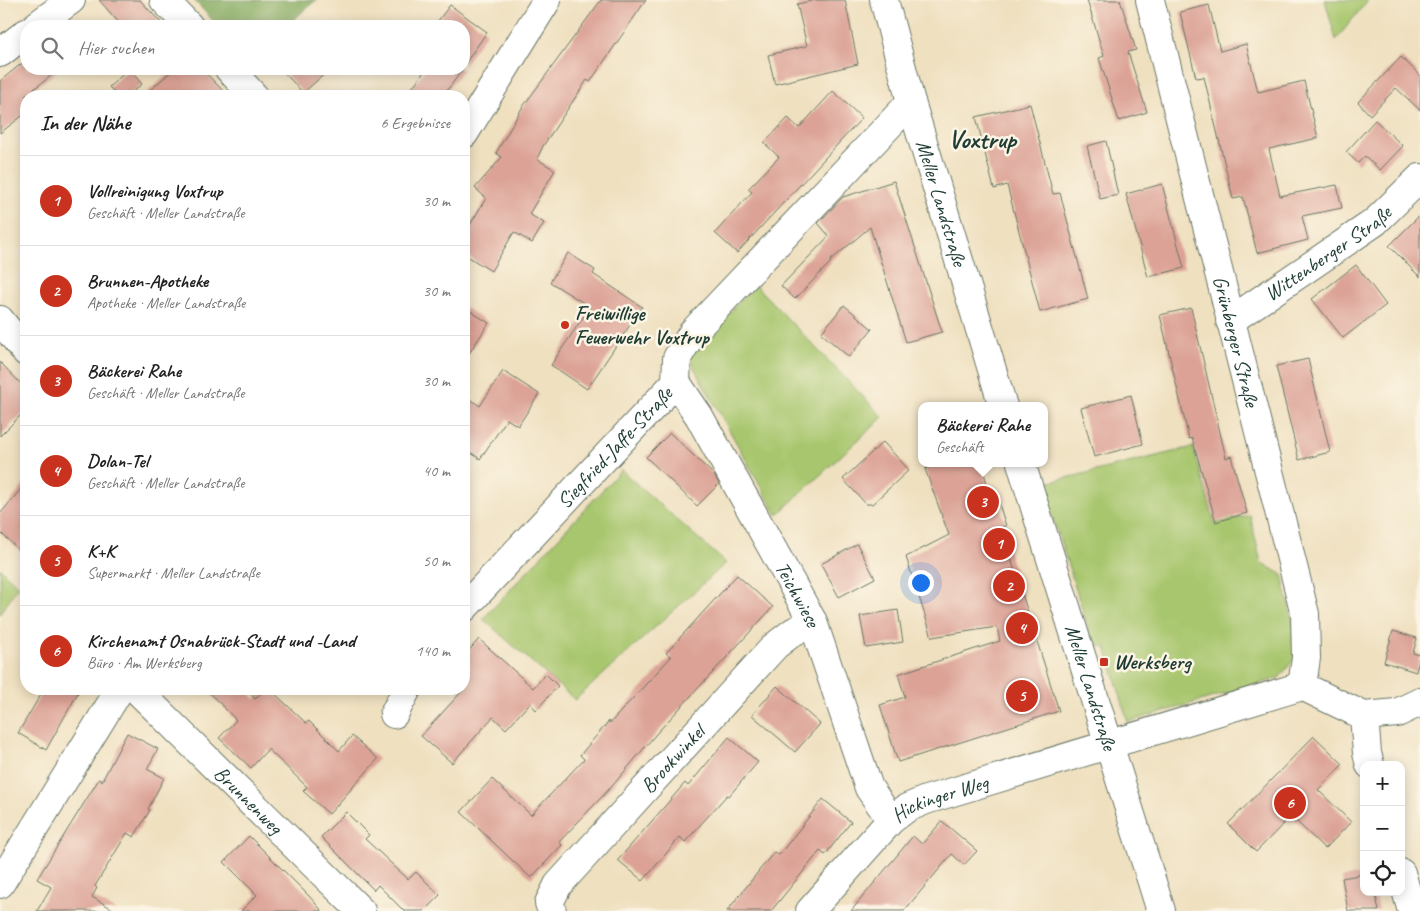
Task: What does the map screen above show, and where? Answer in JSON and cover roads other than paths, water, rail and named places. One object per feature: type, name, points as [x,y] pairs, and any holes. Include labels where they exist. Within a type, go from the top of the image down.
[{"type":"street","points":[[44,20],[71,0]]},
{"type":"street","points":[[164,0],[183,20]]},
{"type":"street","points":[[470,124],[547,0]]},
{"type":"street","name":"Meller Landstraße","points":[[884,0],[911,102],[1002,402]]},
{"type":"street","name":"Grünberger Straße","points":[[1150,0],[1305,614],[1306,658],[1302,686]]},
{"type":"street","points":[[0,53],[20,38]]},
{"type":"street","points":[[234,75],[248,90]]},
{"type":"street","name":"Siegfried-Jaffe-Straße","points":[[470,602],[676,382],[677,358],[693,332],[911,102]]},
{"type":"street","name":"Wittenberger Straße","points":[[1230,321],[1375,222],[1420,178]]},
{"type":"street","points":[[0,320],[20,345]]},
{"type":"street","name":"Teichwiese","points":[[676,382],[699,416],[813,622],[869,788],[891,820]]},
{"type":"street","name":"Meller Landstraße","points":[[1022,467],[1161,911]]},
{"type":"street","name":"Brookwinkel","points":[[552,911],[549,903],[558,886],[775,646],[793,632],[813,622]]},
{"type":"street","points":[[1108,743],[1302,686],[1364,716],[1396,713],[1420,702]]},
{"type":"street","points":[[0,884],[116,695]]},
{"type":"street","name":"Brunnenweg","points":[[142,695],[361,911]]},
{"type":"street","points":[[394,714],[404,695]]},
{"type":"street","points":[[1364,716],[1366,753],[1369,761]]},
{"type":"street","name":"Hickinger Weg","points":[[810,911],[891,820],[907,808],[926,800],[1108,743]]},
{"type":"street","points":[[1405,887],[1412,911]]},
{"type":"place","name":"Freiwillige Feuerwehr Voxtrup","points":[[565,325]]},
{"type":"place","name":"Bäckerei Rahe","points":[[983,502]]},
{"type":"place","name":"Vollreinigung Voxtrup","points":[[999,544]]},
{"type":"place","name":"Brunnen-Apotheke","points":[[1009,586]]},
{"type":"place","name":"Dolan-Tel","points":[[1022,628]]},
{"type":"place","name":"Werksberg","points":[[1104,662]]},
{"type":"place","name":"K+K","points":[[1022,696]]},
{"type":"place","name":"Kirchenamt Osnabrück-Stadt und -Land","points":[[1290,803]]},
{"type":"district","name":"Voxtrup","points":[[982,139]]}]
